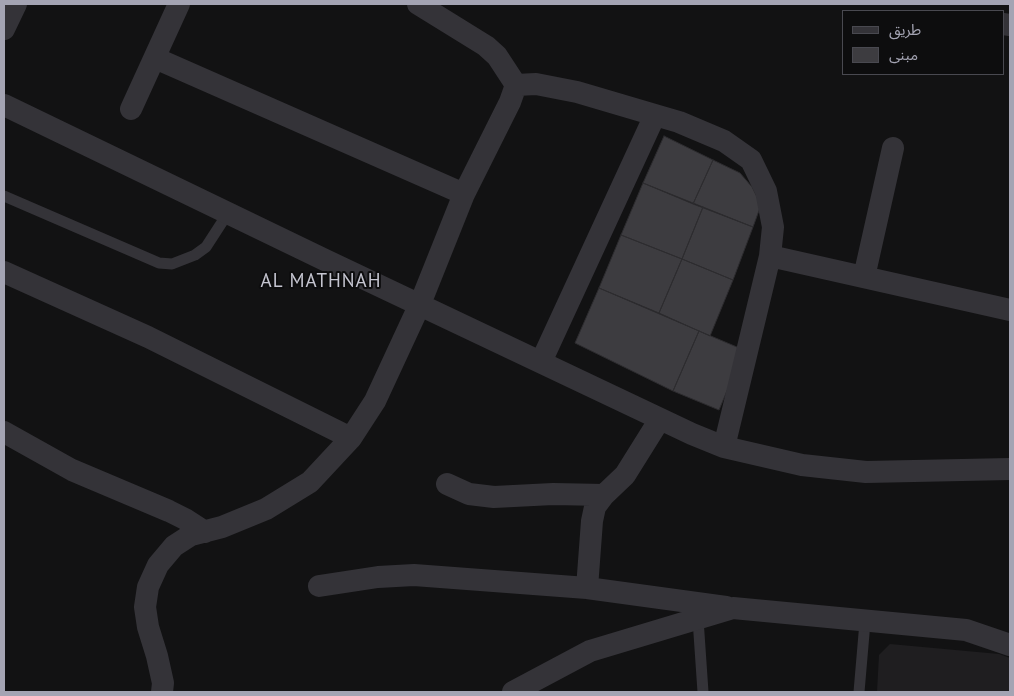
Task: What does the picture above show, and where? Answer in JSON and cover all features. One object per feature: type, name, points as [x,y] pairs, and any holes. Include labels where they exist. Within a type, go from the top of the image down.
[{"type":"street","points":[[132,109],[179,4]]},
{"type":"street","points":[[418,4],[486,46],[497,56],[516,85]]},
{"type":"street","points":[[155,58],[464,194]]},
{"type":"street","points":[[516,85],[536,84],[577,92],[655,115],[724,141],[751,160],[766,191],[772,227],[770,256],[724,447]]},
{"type":"street","points":[[162,692],[163,683],[148,627],[145,607],[148,587],[158,566],[174,546],[191,535],[222,527],[266,509],[310,482],[350,438],[375,401],[420,304],[464,194],[510,102],[516,85]]},
{"type":"street","points":[[4,105],[660,419],[724,447],[802,465],[866,472],[1010,469]]},
{"type":"street","points":[[541,362],[655,115]]},
{"type":"street","points":[[864,277],[893,148]]},
{"type":"street","points":[[770,256],[1010,310]]},
{"type":"street","points":[[4,272],[148,337],[350,438]]},
{"type":"street","points":[[587,588],[592,521],[596,507],[604,495],[625,475],[660,419]]},
{"type":"street","points":[[4,432],[72,470],[185,519],[205,532]]},
{"type":"street","points":[[447,484],[469,494],[494,497],[553,494],[604,495]]},
{"type":"street","points":[[319,586],[378,577],[414,575],[587,588],[733,608],[865,622],[966,630],[1010,645]]},
{"type":"street","points":[[513,692],[590,651],[733,608]]},
{"type":"lane","points":[[4,196],[159,263],[172,264],[195,255],[206,247],[228,213]]},
{"type":"lane","points":[[698,619],[703,692]]},
{"type":"lane","points":[[859,692],[865,622]]},
{"type":"shaded area","points":[[890,644],[999,654],[1010,658],[1010,692],[877,692],[879,655]]},
{"type":"building","points":[[664,136],[713,160],[693,204],[643,183]]},
{"type":"building","points":[[713,160],[740,173],[752,187],[761,205],[753,227],[693,204]]},
{"type":"building","points":[[643,183],[703,207],[682,259],[621,235]]},
{"type":"building","points":[[703,207],[753,227],[733,280],[682,259]]},
{"type":"building","points":[[621,235],[682,259],[659,313],[599,288]]},
{"type":"building","points":[[682,259],[733,280],[710,336],[659,313]]},
{"type":"building","points":[[599,288],[699,331],[673,391],[575,343]]},
{"type":"building","points":[[699,331],[744,350],[719,410],[673,391]]},
{"type":"district","name":"AL MATHNAH","points":[[321,282]]}]
